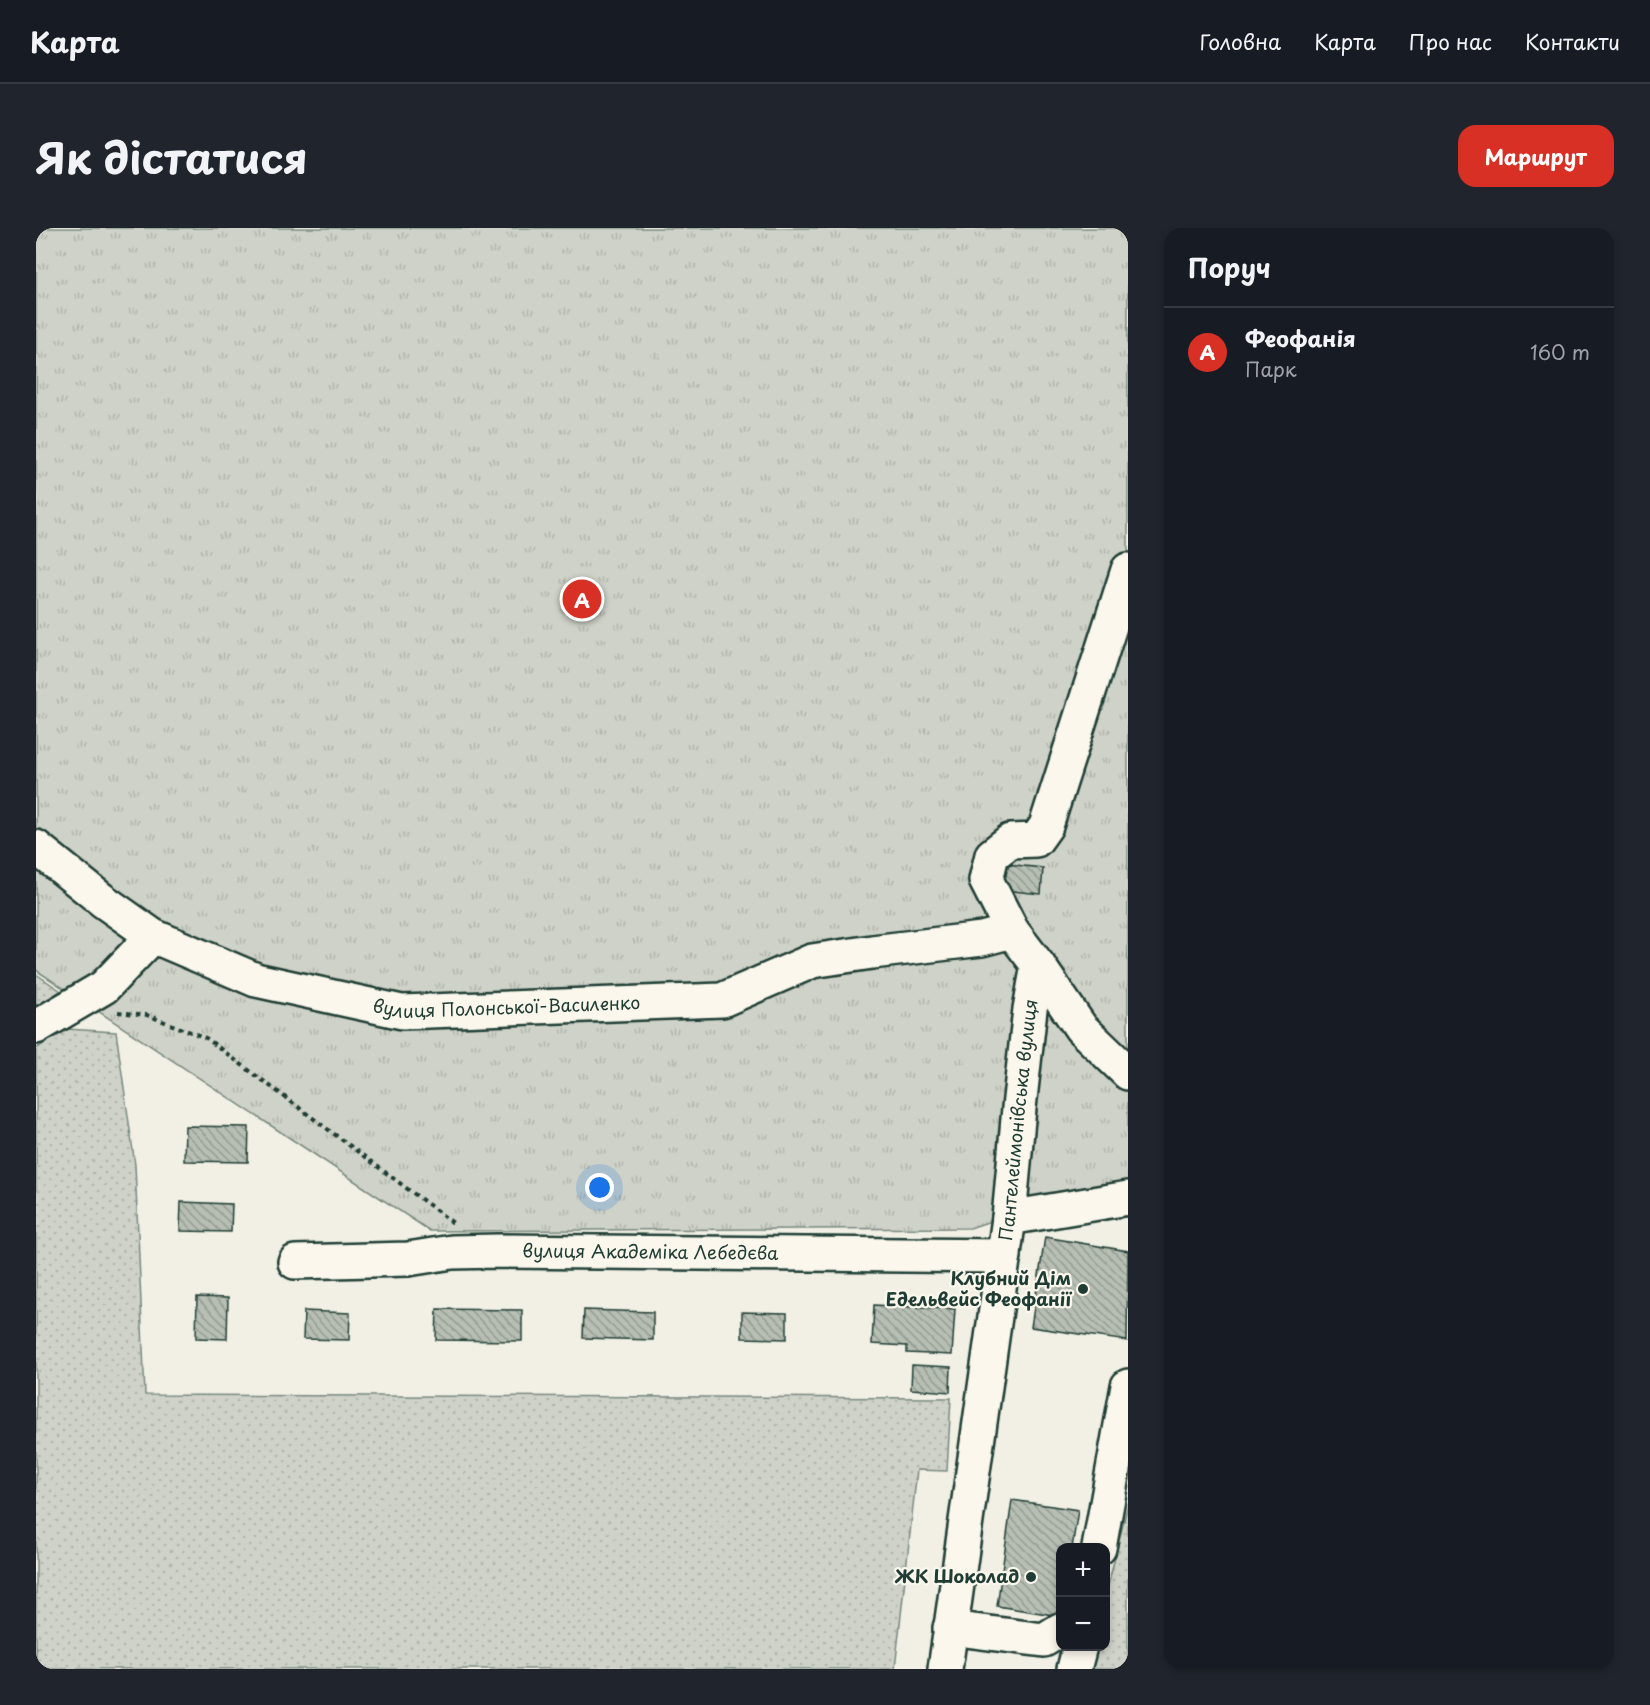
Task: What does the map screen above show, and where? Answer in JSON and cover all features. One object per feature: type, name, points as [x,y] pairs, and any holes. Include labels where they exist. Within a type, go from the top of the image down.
[{"type":"street","points":[[1128,570],[1046,826],[1036,840],[1010,841],[992,855],[986,880],[1012,931],[1038,964],[1081,1028],[1128,1073]]},
{"type":"street","name":"вулиця Полонської-Василенко","points":[[36,847],[102,900],[153,936],[256,980],[402,1012],[722,1000],[812,962],[872,952],[982,939],[1012,931]]},
{"type":"street","points":[[36,1028],[104,987],[153,936]]},
{"type":"street","name":"Пантелеймонівська вулиця","points":[[945,1669],[1004,1256],[1030,1009],[1038,964]]},
{"type":"street","points":[[1009,1218],[1128,1198]]},
{"type":"street","name":"вулиця Академіка Лебедєва","points":[[296,1262],[408,1259],[452,1252],[498,1251],[1004,1256]]},
{"type":"street","points":[[1100,1543],[1128,1386]]},
{"type":"street","points":[[950,1628],[1044,1640],[1056,1632]]},
{"type":"street","points":[[1074,1669],[1079,1651]]},
{"type":"path","points":[[114,1012],[147,1015],[206,1038],[453,1223]]},
{"type":"green space","points":[[36,228],[1128,228],[1128,1219],[1098,1185],[970,1228],[430,1231],[36,970]]},
{"type":"green space","points":[[36,974],[61,991],[36,1007]]},
{"type":"green space","points":[[66,1029],[116,1032],[135,1165],[145,1395],[951,1398],[947,1471],[917,1470],[895,1669],[36,1669],[36,1049]]},
{"type":"green space","points":[[1128,1504],[1128,1669],[1087,1669],[1092,1651],[1110,1651],[1110,1578]]},
{"type":"building","points":[[1005,864],[1043,868],[1041,894],[1003,890]]},
{"type":"building","points":[[185,1126],[249,1127],[248,1162],[184,1161]]},
{"type":"building","points":[[181,1202],[232,1204],[231,1232],[180,1231]]},
{"type":"building","name":"Клубний Дім Едельвейс Феофанії","points":[[1045,1237],[1128,1251],[1127,1341],[1031,1327]]},
{"type":"building","points":[[197,1297],[228,1298],[227,1339],[196,1338]]},
{"type":"building","points":[[874,1305],[955,1309],[952,1355],[907,1353],[907,1346],[872,1344]]},
{"type":"building","points":[[437,1309],[522,1310],[522,1341],[436,1340]]},
{"type":"building","points":[[584,1310],[653,1312],[653,1340],[583,1338]]},
{"type":"building","points":[[304,1311],[350,1313],[349,1340],[303,1339]]},
{"type":"building","points":[[742,1312],[787,1313],[787,1339],[742,1338]]},
{"type":"building","points":[[912,1365],[951,1367],[950,1392],[911,1389]]},
{"type":"building","name":"ЖК Шоколад","points":[[1012,1500],[1078,1510],[1073,1543],[1056,1543],[1056,1615],[997,1606]]},
{"type":"place","name":"Феофанія","points":[[582,599]]},
{"type":"place","name":"Клубний Дім Едельвейс Феофанії","points":[[1083,1289]]},
{"type":"place","name":"ЖК Шоколад","points":[[1031,1577]]}]
